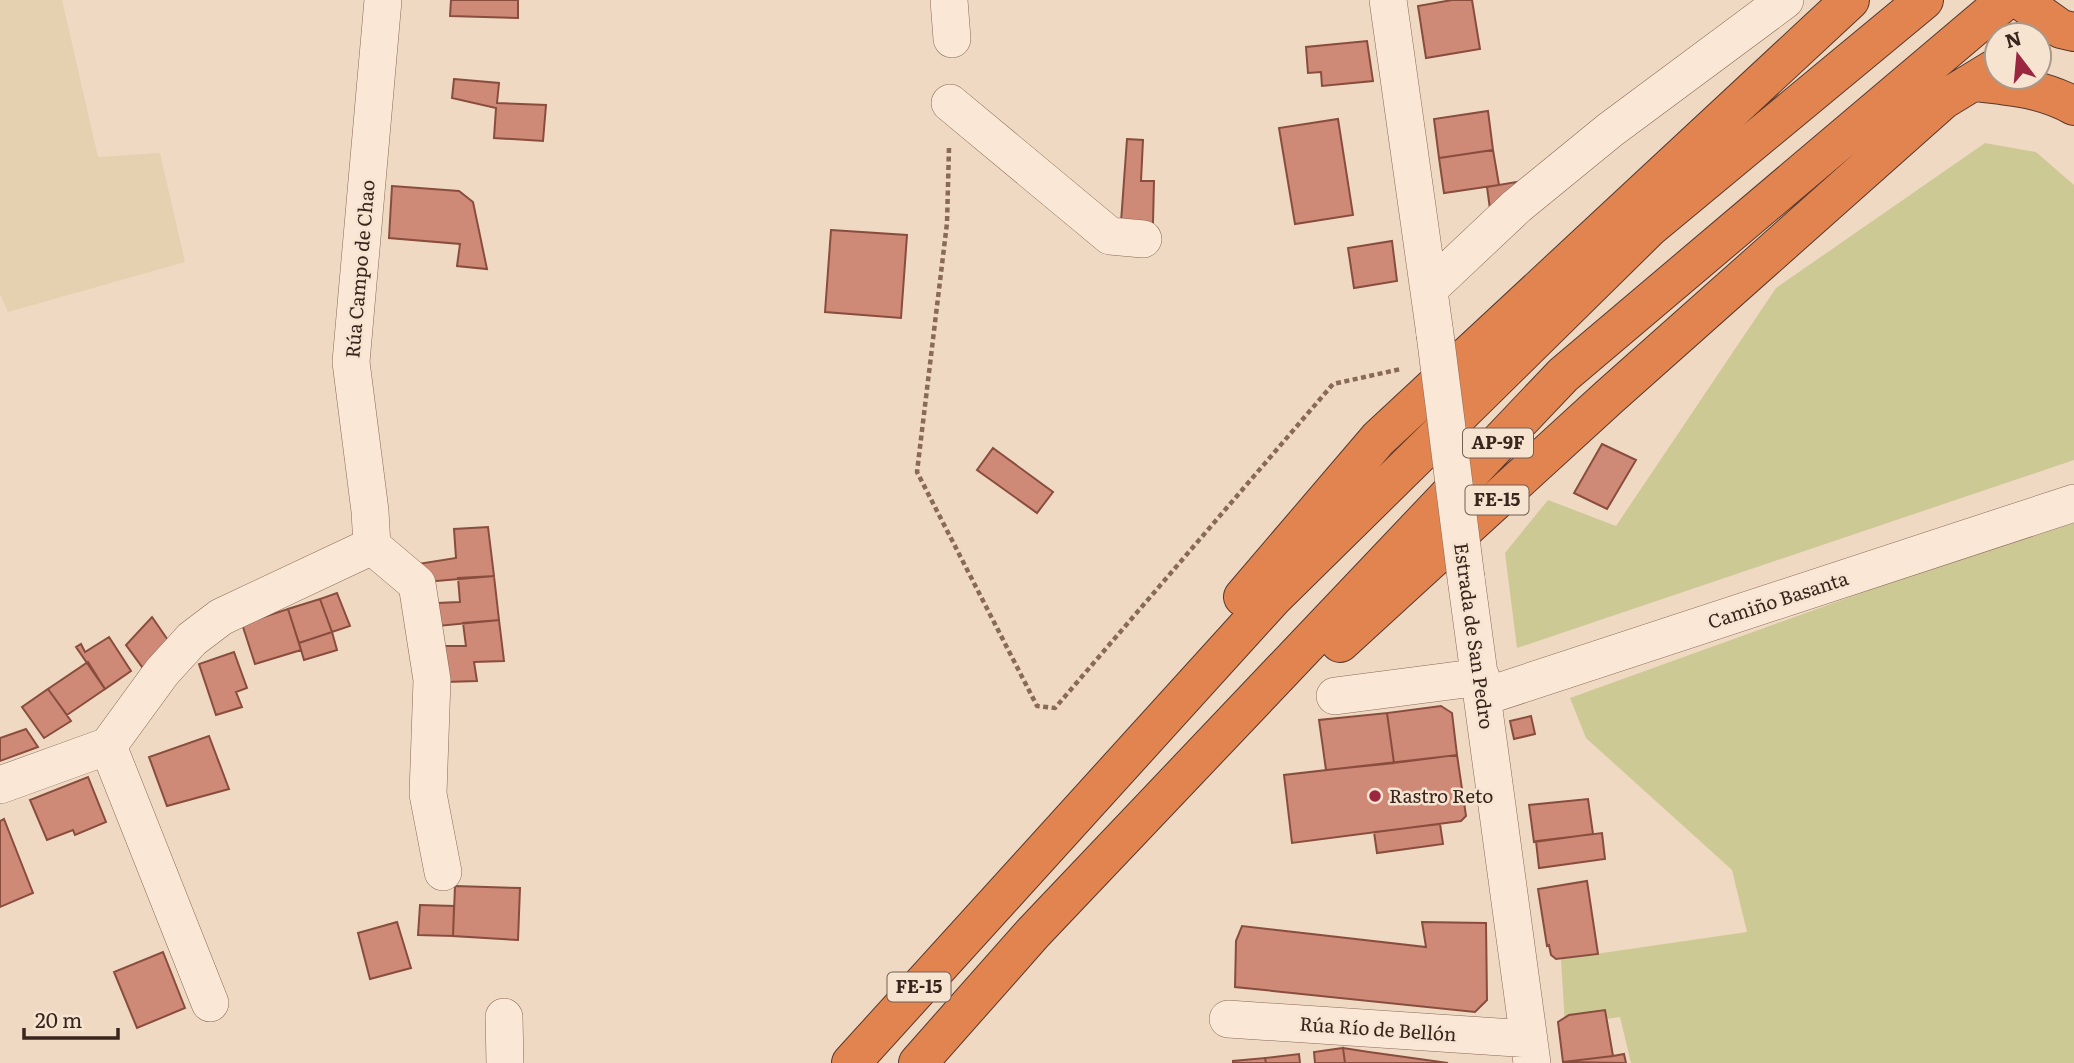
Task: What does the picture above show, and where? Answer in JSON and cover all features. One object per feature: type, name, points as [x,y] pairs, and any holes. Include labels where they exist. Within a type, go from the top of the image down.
[{"type":"highway","name":"FE-15","points":[[851,1063],[987,910],[1053,811],[1378,439],[1850,0]]},
{"type":"highway","name":"AP-9F","points":[[987,910],[1273,598],[1650,228],[1924,0]]},
{"type":"highway","name":"AP-9F","points":[[1033,933],[1563,375],[1983,70]]},
{"type":"highway","name":"FE-15","points":[[918,1063],[1033,933],[1122,858],[1324,659],[1609,397],[1943,100],[1983,76]]},
{"type":"highway","points":[[2040,91],[2054,94],[2074,106]]},
{"type":"street","name":"Rúa Campo de Chao","points":[[372,546],[351,362],[383,0]]},
{"type":"street","points":[[949,0],[952,38]]},
{"type":"street","name":"Estrada de San Pedro","points":[[1388,0],[1530,1051]]},
{"type":"street","points":[[1429,289],[1517,206],[1611,130],[1785,0]]},
{"type":"street","points":[[950,103],[1110,236],[1143,239]]},
{"type":"street","name":"Camiño Basanta","points":[[1335,696],[1482,687],[2074,503]]},
{"type":"street","points":[[0,785],[108,746],[162,672],[202,632],[221,618],[372,546],[417,584],[432,680],[428,794],[443,872]]},
{"type":"street","points":[[108,746],[211,1003]]},
{"type":"street","points":[[505,1017],[505,1063]]},
{"type":"street","name":"Rúa Río de Bellón","points":[[1228,1019],[1530,1051]]},
{"type":"path","points":[[950,103],[947,223],[917,472],[1037,706],[1055,708],[1333,384],[1410,367],[1435,334]]},
{"type":"shaded area","points":[[0,0],[62,0],[98,157],[160,153],[185,262],[8,312],[0,294]]},
{"type":"shaded area","points":[[1985,143],[2036,152],[2074,185],[2074,460],[1517,648],[1505,553],[1548,500],[1616,526],[1776,288]]},
{"type":"shaded area","points":[[2074,523],[2074,1063],[1631,1063],[1620,1017],[1565,1025],[1561,959],[1747,932],[1732,870],[1586,738],[1570,698],[1875,588]]},
{"type":"building","points":[[451,0],[518,0],[518,18],[450,16]]},
{"type":"building","points":[[1452,0],[1472,0],[1480,49],[1426,58],[1418,6]]},
{"type":"building","points":[[1367,41],[1373,81],[1322,86],[1321,72],[1308,73],[1306,47]]},
{"type":"building","points":[[454,79],[499,83],[497,103],[546,105],[543,141],[494,138],[496,108],[452,98]]},
{"type":"building","points":[[1488,111],[1493,150],[1439,158],[1434,119]]},
{"type":"building","points":[[1338,119],[1353,215],[1295,224],[1279,128]]},
{"type":"building","points":[[1127,139],[1143,140],[1141,181],[1154,181],[1153,223],[1121,222]]},
{"type":"building","points":[[1493,150],[1499,185],[1444,193],[1439,158]]},
{"type":"building","points":[[1516,182],[1502,207],[1490,209],[1487,187]]},
{"type":"building","points":[[392,186],[459,191],[473,202],[487,269],[457,266],[460,244],[389,238]]},
{"type":"building","points":[[831,230],[907,235],[901,318],[825,312]]},
{"type":"building","points":[[1392,241],[1397,281],[1354,288],[1348,248]]},
{"type":"building","points":[[1602,444],[1636,460],[1607,509],[1574,493]]},
{"type":"building","points":[[993,448],[1053,492],[1037,513],[977,470]]},
{"type":"building","points":[[488,527],[494,576],[425,582],[418,564],[456,558],[454,529]]},
{"type":"building","points":[[494,576],[499,620],[438,626],[437,603],[460,602],[458,578]]},
{"type":"building","points":[[337,593],[350,626],[332,632],[320,599]]},
{"type":"building","points":[[320,599],[332,632],[299,643],[288,609]]},
{"type":"building","points":[[288,609],[301,650],[255,664],[242,624]]},
{"type":"building","points":[[152,617],[172,646],[148,675],[126,645]]},
{"type":"building","points":[[499,620],[504,661],[474,662],[477,681],[446,682],[443,646],[466,646],[463,623]]},
{"type":"building","points":[[332,632],[337,650],[304,660],[299,643]]},
{"type":"building","points":[[109,637],[131,671],[105,689],[76,647],[81,644],[85,652]]},
{"type":"building","points":[[234,652],[247,688],[236,692],[242,707],[216,715],[199,664]]},
{"type":"building","points":[[88,662],[105,689],[67,715],[48,689]]},
{"type":"building","points":[[48,689],[71,721],[44,738],[22,707]]},
{"type":"building","points":[[1441,706],[1452,713],[1457,755],[1394,763],[1387,713]]},
{"type":"building","points":[[1387,713],[1394,763],[1326,770],[1319,720]]},
{"type":"building","points":[[1531,716],[1535,734],[1514,739],[1510,721]]},
{"type":"building","points":[[26,729],[38,747],[0,761],[0,738]]},
{"type":"building","points":[[209,736],[229,789],[167,806],[149,757]]},
{"type":"building","name":"Rastro Reto","points":[[1457,755],[1466,816],[1461,821],[1292,843],[1284,775]]},
{"type":"building","points":[[88,777],[106,822],[75,835],[73,830],[47,840],[30,800]]},
{"type":"building","points":[[1588,799],[1593,834],[1534,842],[1529,805]]},
{"type":"building","points":[[4,819],[33,893],[0,907],[0,821]]},
{"type":"building","points":[[1440,824],[1443,844],[1377,853],[1374,832]]},
{"type":"building","points":[[1602,833],[1605,859],[1539,868],[1536,841]]},
{"type":"building","points":[[1587,881],[1598,954],[1556,959],[1551,955],[1549,945],[1547,946],[1538,889]]},
{"type":"building","points":[[455,886],[520,888],[518,940],[453,936]]},
{"type":"building","points":[[420,905],[454,906],[453,936],[418,935]]},
{"type":"building","points":[[397,922],[411,968],[370,979],[358,933]]},
{"type":"building","points":[[1422,922],[1486,923],[1487,1000],[1475,1012],[1235,987],[1236,941],[1242,926],[1426,947]]},
{"type":"building","points":[[163,952],[185,1008],[137,1028],[114,972]]},
{"type":"building","points":[[1605,1010],[1613,1056],[1563,1062],[1558,1022],[1569,1015]]},
{"type":"building","points":[[1343,1048],[1345,1063],[1315,1063],[1314,1052]]},
{"type":"building","points":[[1343,1048],[1369,1052],[1448,1063],[1345,1063]]},
{"type":"building","points":[[1299,1054],[1300,1063],[1266,1063],[1265,1058]]},
{"type":"building","points":[[1624,1054],[1626,1063],[1563,1062],[1613,1056]]},
{"type":"building","points":[[1265,1058],[1266,1063],[1233,1063],[1233,1061]]},
{"type":"place","name":"Rastro Reto","points":[[1375,796]]}]
